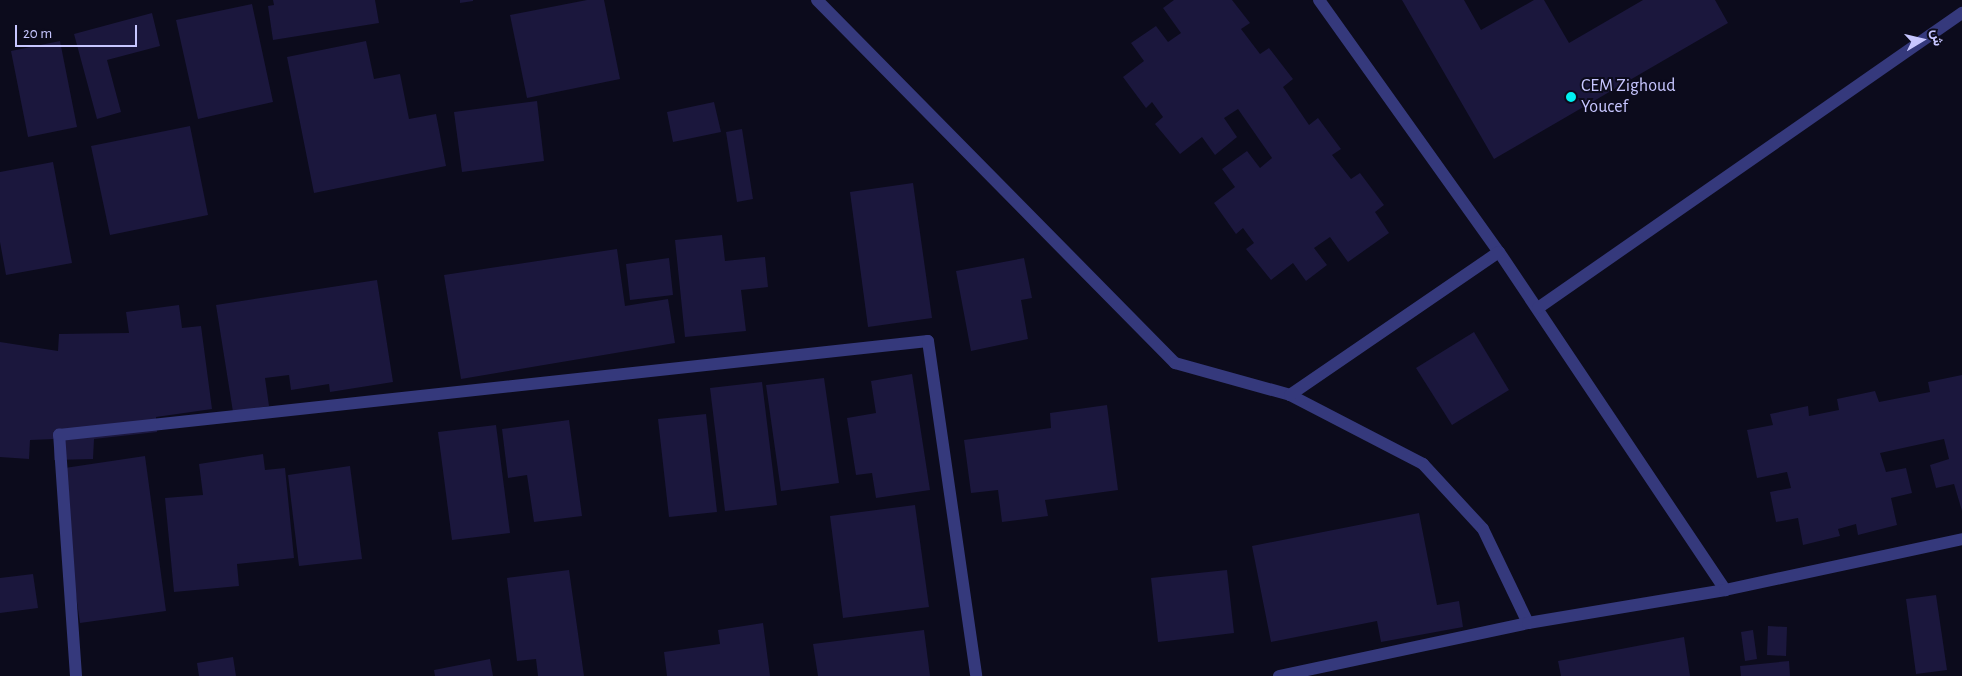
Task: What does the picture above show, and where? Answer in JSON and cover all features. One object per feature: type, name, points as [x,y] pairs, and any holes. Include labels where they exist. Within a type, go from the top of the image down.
[{"type":"street","points":[[817,0],[1175,363],[1290,395],[1423,464],[1483,529],[1528,622]]},
{"type":"street","points":[[1319,0],[1538,308],[1725,590]]},
{"type":"street","points":[[1538,308],[1962,13]]},
{"type":"street","points":[[1290,395],[1499,252]]},
{"type":"street","points":[[76,676],[59,435],[928,342],[976,676]]},
{"type":"street","points":[[1279,676],[1528,622],[1725,590],[1962,539]]},
{"type":"building","points":[[273,0],[375,0],[379,23],[273,40],[268,6],[274,5]]},
{"type":"building","points":[[460,0],[473,0],[473,1],[460,3]]},
{"type":"building","points":[[587,0],[604,0],[620,79],[527,98],[510,15]]},
{"type":"building","points":[[1174,0],[1232,0],[1250,23],[1241,29],[1260,54],[1269,48],[1293,79],[1283,87],[1309,125],[1318,118],[1341,149],[1332,155],[1351,179],[1360,173],[1384,205],[1375,212],[1389,233],[1348,262],[1330,237],[1314,248],[1327,265],[1306,281],[1293,263],[1271,280],[1246,249],[1254,243],[1243,228],[1236,234],[1214,203],[1235,187],[1222,169],[1247,151],[1260,168],[1272,158],[1238,109],[1224,118],[1237,137],[1215,155],[1202,137],[1180,154],[1155,124],[1163,117],[1152,102],[1146,108],[1123,77],[1144,61],[1131,43],[1156,26],[1168,42],[1181,33],[1163,8]]},
{"type":"building","points":[[1402,0],[1464,0],[1481,30],[1534,0],[1544,0],[1569,43],[1643,0],[1715,0],[1728,23],[1494,159]]},
{"type":"building","points":[[252,4],[273,102],[198,119],[176,20]]},
{"type":"building","points":[[152,13],[160,46],[107,60],[121,112],[97,119],[74,34]]},
{"type":"building","points":[[60,41],[77,127],[28,137],[11,51]]},
{"type":"building","points":[[366,41],[374,79],[400,74],[409,119],[436,114],[446,166],[314,193],[287,57]]},
{"type":"building","points":[[537,101],[544,161],[462,172],[454,112]]},
{"type":"building","points":[[714,102],[721,132],[673,142],[667,112]]},
{"type":"building","points":[[190,126],[208,215],[110,235],[91,146]]},
{"type":"building","points":[[742,129],[753,199],[737,202],[726,132]]},
{"type":"building","points":[[53,162],[72,263],[6,275],[0,242],[0,172]]},
{"type":"building","points":[[913,183],[932,318],[868,327],[850,192]]},
{"type":"building","points":[[722,235],[725,261],[765,257],[768,287],[741,290],[746,331],[685,337],[675,240]]},
{"type":"building","points":[[617,249],[625,306],[668,299],[675,343],[461,379],[444,275]]},
{"type":"building","points":[[669,258],[673,295],[630,300],[626,264]]},
{"type":"building","points":[[1024,258],[1032,298],[1021,300],[1028,339],[971,351],[956,271]]},
{"type":"building","points":[[377,280],[393,382],[330,392],[329,384],[291,390],[289,375],[265,378],[269,406],[233,412],[216,305]]},
{"type":"building","points":[[179,305],[182,328],[201,326],[212,409],[156,417],[157,432],[94,439],[93,459],[54,460],[54,439],[30,440],[29,459],[0,457],[0,342],[58,351],[59,334],[129,333],[126,312]]},
{"type":"building","points":[[1474,332],[1509,390],[1452,425],[1416,368]]},
{"type":"building","points":[[912,374],[930,490],[876,498],[872,473],[856,475],[847,418],[876,413],[871,381]]},
{"type":"building","points":[[1962,375],[1962,511],[1954,484],[1936,488],[1930,465],[1949,459],[1944,439],[1880,453],[1886,472],[1906,468],[1912,493],[1891,498],[1897,525],[1858,535],[1856,524],[1838,529],[1840,536],[1803,545],[1798,518],[1776,522],[1770,492],[1791,488],[1787,472],[1757,478],[1747,430],[1773,425],[1770,414],[1808,406],[1809,416],[1839,410],[1837,399],[1875,391],[1879,402],[1930,392],[1928,382]]},
{"type":"building","points":[[824,378],[839,483],[781,491],[766,385]]},
{"type":"building","points":[[762,382],[777,505],[725,511],[710,388]]},
{"type":"building","points":[[1107,405],[1118,490],[1045,500],[1048,516],[1002,522],[998,490],[971,493],[964,440],[1051,428],[1050,413]]},
{"type":"building","points":[[706,414],[717,512],[669,517],[658,419]]},
{"type":"building","points":[[569,420],[582,516],[534,522],[527,475],[508,478],[502,429]]},
{"type":"building","points":[[496,425],[510,533],[452,540],[438,432]]},
{"type":"building","points":[[263,454],[265,470],[285,468],[294,558],[237,564],[239,586],[174,592],[165,498],[203,495],[199,464]]},
{"type":"building","points":[[145,456],[166,611],[80,623],[58,469]]},
{"type":"building","points":[[350,466],[362,559],[299,566],[288,475]]},
{"type":"building","points":[[915,505],[929,607],[843,618],[830,516]]},
{"type":"building","points":[[1419,513],[1437,605],[1459,601],[1463,627],[1381,642],[1377,621],[1271,642],[1252,546]]},
{"type":"building","points":[[569,570],[584,676],[538,676],[536,659],[517,661],[507,578]]},
{"type":"building","points":[[1227,570],[1234,633],[1158,642],[1151,578]]},
{"type":"building","points":[[33,574],[38,608],[0,613],[0,578]]},
{"type":"building","points":[[1936,595],[1947,670],[1916,674],[1906,599]]},
{"type":"building","points":[[763,623],[770,676],[667,676],[664,652],[720,644],[718,630]]},
{"type":"building","points":[[1768,626],[1787,627],[1786,656],[1767,655]]},
{"type":"building","points":[[924,630],[930,676],[818,676],[813,644]]},
{"type":"building","points":[[1753,630],[1757,659],[1745,661],[1741,632]]},
{"type":"building","points":[[1684,637],[1690,676],[1561,676],[1558,661]]},
{"type":"building","points":[[233,657],[236,676],[199,676],[197,663]]},
{"type":"building","points":[[490,659],[493,676],[435,676],[434,670]]},
{"type":"building","points":[[1789,661],[1790,676],[1741,676],[1740,666]]},
{"type":"place","name":"CEM Zighoud Youcef","points":[[1571,97]]}]
